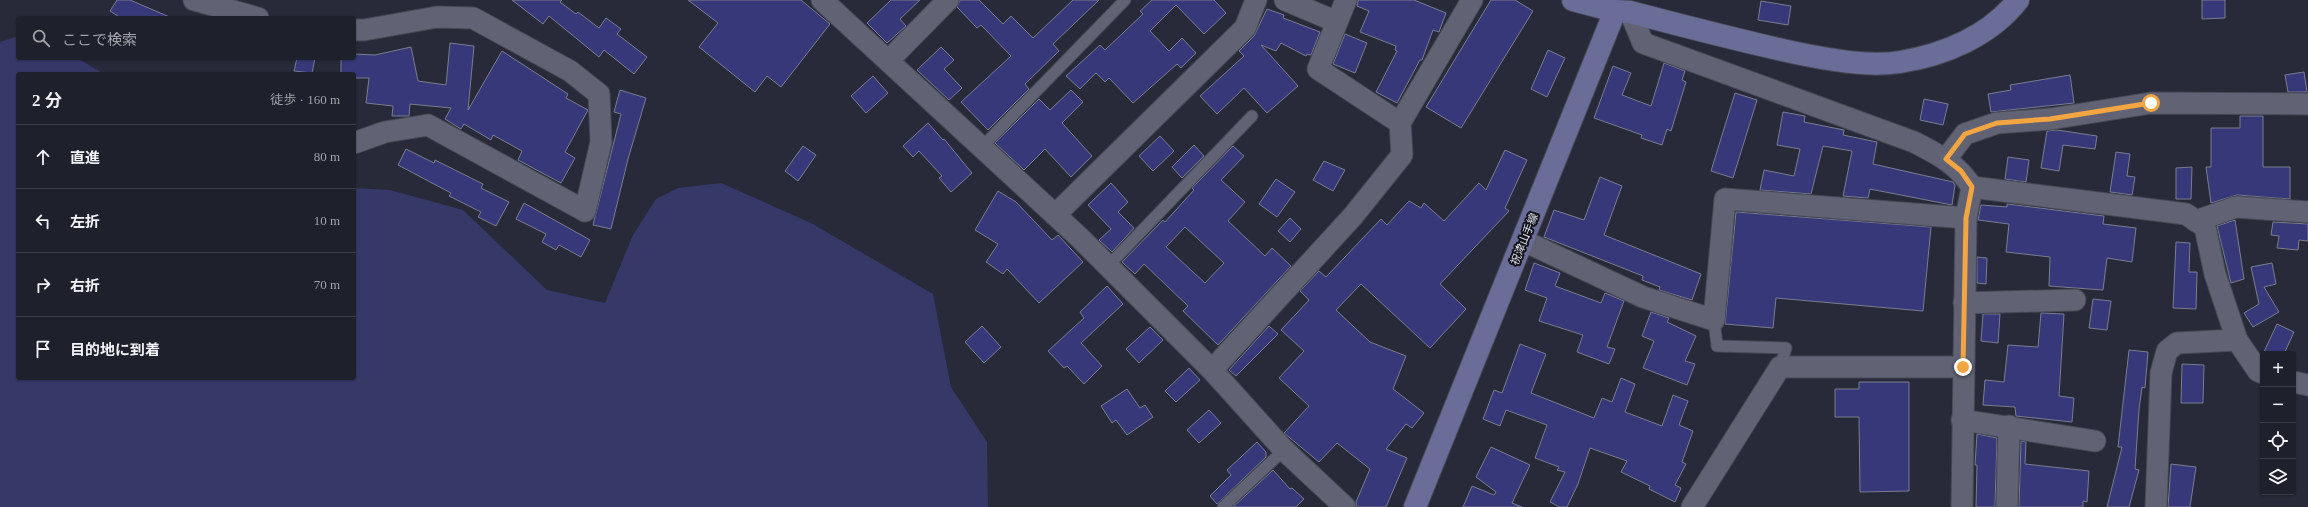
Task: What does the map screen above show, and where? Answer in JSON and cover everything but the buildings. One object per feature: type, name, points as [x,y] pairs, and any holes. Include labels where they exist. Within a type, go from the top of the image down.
[{"type":"street","points":[[194,0],[251,16]]},
{"type":"street","points":[[822,0],[889,60],[1108,266],[1212,370],[1284,450],[1341,506]]},
{"type":"street","points":[[889,60],[948,0]]},
{"type":"street","points":[[1055,215],[1245,28],[1256,0]]},
{"type":"street","points":[[1285,0],[1337,22]]},
{"type":"street","points":[[1346,0],[1318,69],[1400,123]]},
{"type":"street","points":[[1212,370],[1353,216],[1402,155],[1400,123],[1472,0]]},
{"type":"street","points":[[1573,0],[1622,8],[1772,48],[1843,62],[1899,62],[1939,53],[1977,36],[2018,0]]},
{"type":"street","points":[[1622,8],[1643,43],[1914,142],[1946,159],[1961,171],[1972,187],[1966,218],[1962,420],[1962,507]]},
{"type":"street","name":"祝津山手線","points":[[1415,507],[1524,241],[1622,8]]},
{"type":"street","points":[[356,30],[364,30],[437,17],[473,18],[570,70],[599,94],[601,142],[585,212],[428,125],[385,132],[356,142]]},
{"type":"street","points":[[1946,159],[1965,134],[1997,123],[2050,119],[2151,103],[2308,104]]},
{"type":"street","points":[[1972,187],[2186,214],[2205,227],[2216,274],[2237,340],[2258,371],[2260,371]]},
{"type":"street","points":[[1524,241],[1643,297],[1714,320],[1725,199],[1966,218]]},
{"type":"street","points":[[2196,221],[2236,206],[2308,212]]},
{"type":"street","points":[[1964,303],[2075,300]]},
{"type":"street","points":[[2156,507],[2161,373],[2167,351],[2177,343],[2237,340]]},
{"type":"street","points":[[1692,507],[1780,366],[1963,367]]},
{"type":"street","points":[[2296,383],[2308,385]]},
{"type":"street","points":[[1962,420],[2009,426],[2095,441]]},
{"type":"street","points":[[2007,507],[2009,426]]},
{"type":"lane","points":[[982,147],[1124,0]]},
{"type":"lane","points":[[1108,266],[1252,116]]},
{"type":"lane","points":[[1714,320],[1717,346],[1786,348],[1780,366]]},
{"type":"lane","points":[[1223,507],[1284,450]]},
{"type":"shaded area","points":[[16,37],[16,60],[80,60],[101,72],[16,72],[16,380],[356,380],[356,188],[390,190],[463,210],[547,290],[605,303],[633,235],[656,199],[678,188],[721,183],[811,223],[933,294],[951,387],[987,442],[988,507],[0,507],[0,42]]},
{"type":"route","points":[[1963,367],[1966,218],[1972,187],[1961,171],[1946,159],[1965,134],[1997,123],[2050,119],[2151,103]]}]
